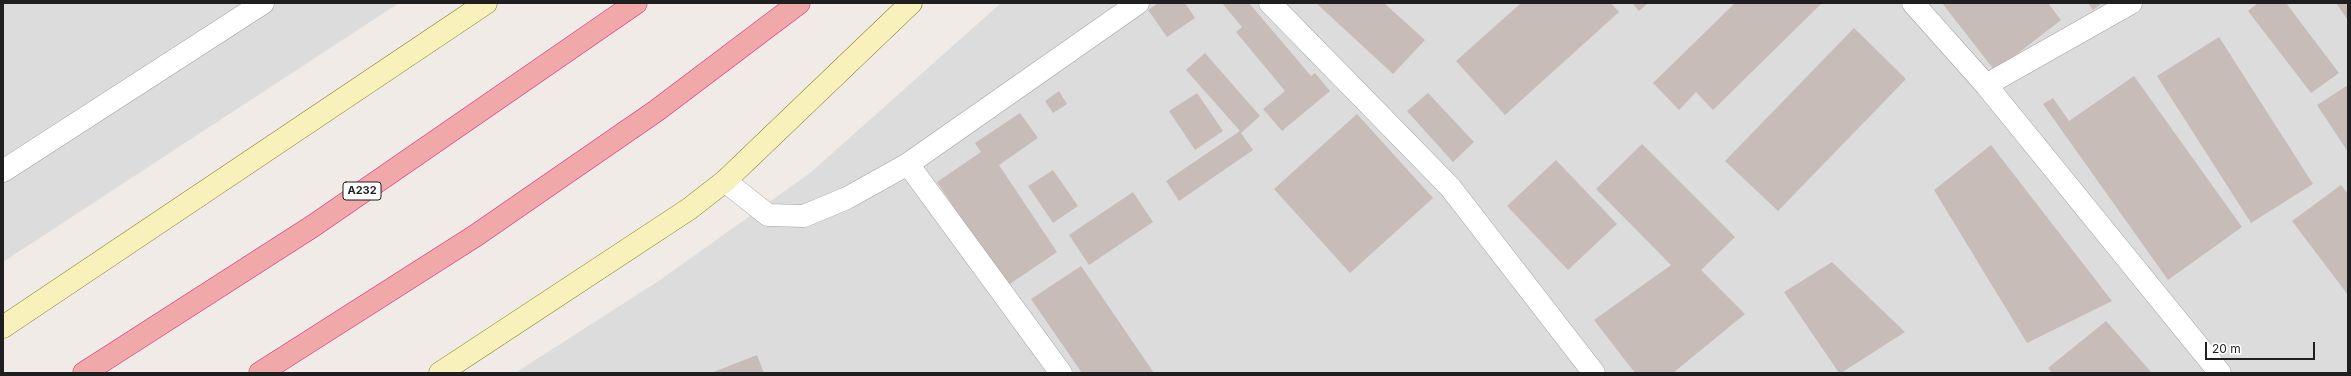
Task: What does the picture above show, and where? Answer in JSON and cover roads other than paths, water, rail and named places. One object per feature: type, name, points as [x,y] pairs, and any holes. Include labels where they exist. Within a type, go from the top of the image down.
[{"type":"highway","name":"A232","points":[[84,373],[313,226],[636,3]]},
{"type":"highway","points":[[260,373],[475,236],[656,111],[799,3]]},
{"type":"main road","points":[[3,327],[486,3]]},
{"type":"main road","points":[[440,373],[683,214],[725,181],[911,3]]},
{"type":"street","points":[[3,171],[263,3]]},
{"type":"street","points":[[725,181],[768,215],[804,216],[847,198],[908,164],[1138,3]]},
{"type":"street","points":[[1270,3],[1450,187],[1594,373]]},
{"type":"street","points":[[1913,3],[1986,85],[2220,373]]},
{"type":"street","points":[[1986,85],[2131,3]]},
{"type":"street","points":[[908,164],[1061,373]]}]
